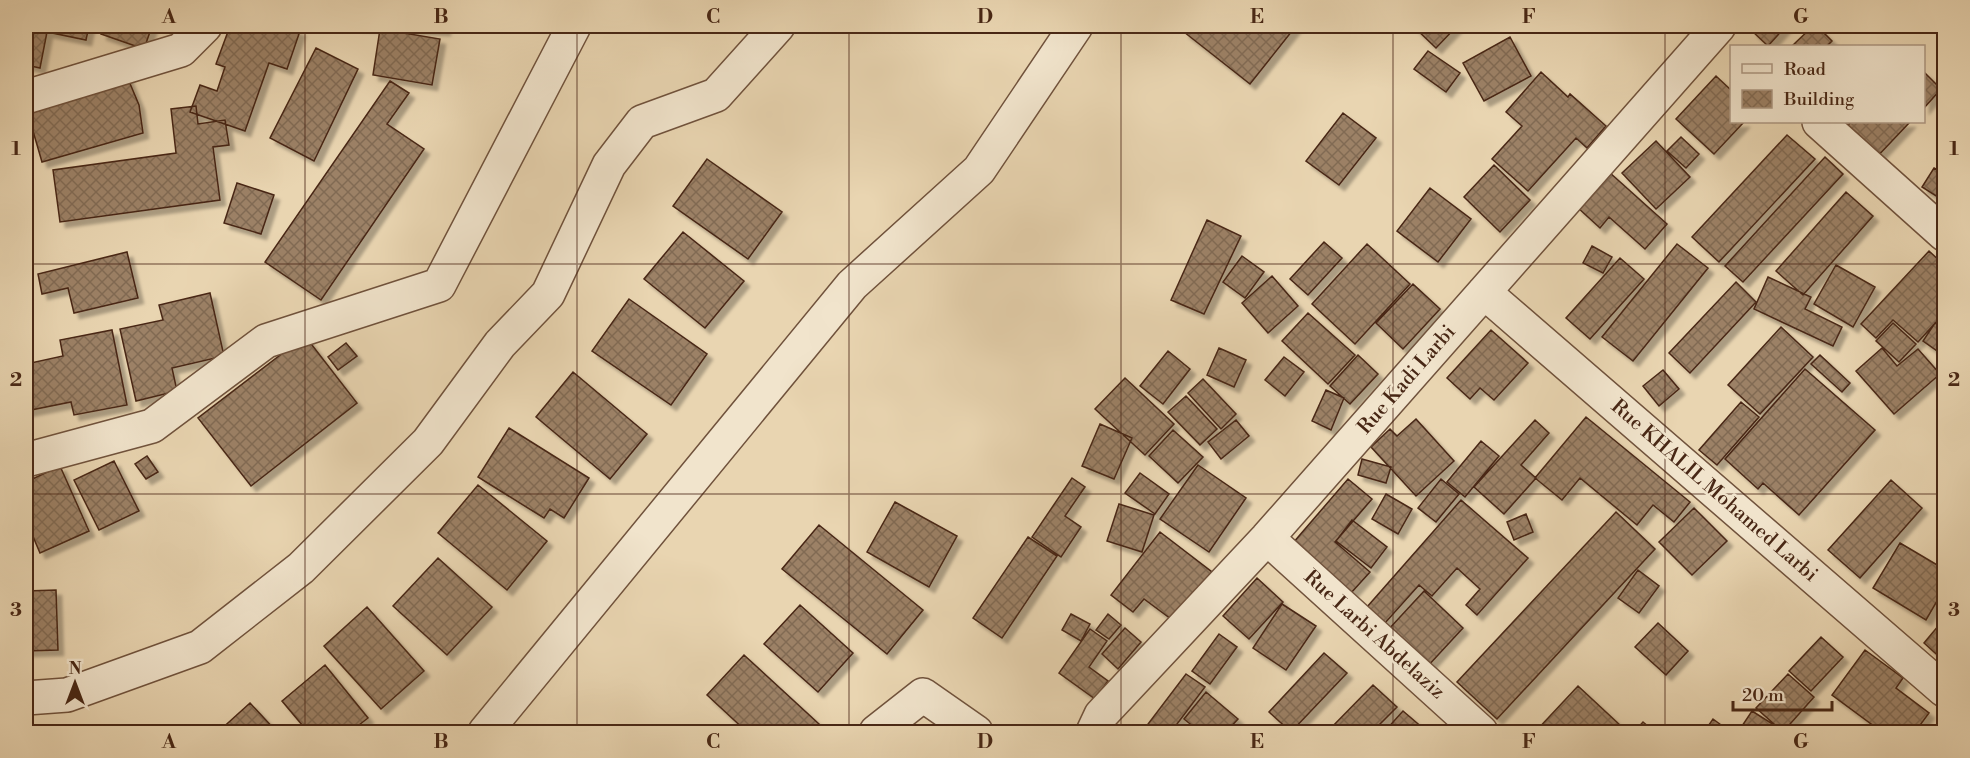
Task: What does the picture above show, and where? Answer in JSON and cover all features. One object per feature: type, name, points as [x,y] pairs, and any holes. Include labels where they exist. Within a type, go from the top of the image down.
[{"type":"street","points":[[26,97],[181,50],[205,26]]},
{"type":"street","points":[[26,460],[152,426],[266,342],[439,285],[574,26]]},
{"type":"street","points":[[26,698],[67,695],[200,647],[301,568],[428,442],[500,344],[548,294],[609,165],[642,122],[716,95],[778,26]]},
{"type":"street","points":[[485,732],[852,285],[979,170],[1076,26]]},
{"type":"street","name":"Rue Kadi Larbi","points":[[1093,732],[1101,715],[1267,538],[1484,292],[1724,34]]},
{"type":"street","points":[[1820,123],[1944,234]]},
{"type":"street","name":"Rue KHALIL Mohamed Larbi","points":[[1484,292],[1944,690]]},
{"type":"street","name":"Rue Larbi Abdelaziz","points":[[1267,538],[1481,732]]},
{"type":"street","points":[[876,732],[923,695],[976,732]]},
{"type":"building","points":[[26,26],[89,26],[86,40],[47,32],[40,68],[26,65]]},
{"type":"building","points":[[104,26],[152,26],[144,49],[101,34]]},
{"type":"building","points":[[230,26],[286,26],[300,31],[287,69],[269,63],[245,131],[190,112],[200,85],[217,91],[225,67],[216,64]]},
{"type":"building","points":[[357,26],[445,26],[445,30]]},
{"type":"building","points":[[1190,26],[1296,26],[1250,84],[1184,32]]},
{"type":"building","points":[[1413,26],[1457,26],[1436,48]]},
{"type":"building","points":[[1757,26],[1786,26],[1769,45],[1752,31]]},
{"type":"building","points":[[1813,26],[1817,26],[1832,41],[1828,45],[1793,45]]},
{"type":"building","points":[[380,29],[440,39],[432,85],[373,75]]},
{"type":"building","points":[[1510,37],[1531,76],[1484,101],[1463,63]]},
{"type":"building","points":[[316,48],[358,69],[314,161],[270,138]]},
{"type":"building","points":[[1428,51],[1460,73],[1446,92],[1414,69]]},
{"type":"building","points":[[1541,72],[1568,97],[1570,94],[1606,126],[1587,148],[1576,138],[1528,191],[1492,159],[1522,126],[1506,112]]},
{"type":"building","points":[[1925,73],[1941,89],[1925,107]]},
{"type":"building","points":[[126,74],[139,105],[143,133],[42,162],[26,107]]},
{"type":"building","points":[[1716,76],[1730,89],[1730,123],[1743,123],[1714,154],[1676,119]]},
{"type":"building","points":[[390,81],[409,93],[387,124],[424,149],[321,300],[265,262]]},
{"type":"building","points":[[196,106],[198,124],[225,120],[229,145],[213,147],[220,200],[60,222],[53,170],[176,153],[171,109]]},
{"type":"building","points":[[1343,113],[1376,138],[1339,185],[1306,161]]},
{"type":"building","points":[[1850,123],[1909,123],[1874,160],[1843,130]]},
{"type":"building","points":[[1787,135],[1815,159],[1719,262],[1692,237]]},
{"type":"building","points":[[1681,137],[1699,154],[1686,168],[1667,151]]},
{"type":"building","points":[[1656,141],[1690,177],[1656,209],[1622,173]]},
{"type":"building","points":[[1825,157],[1843,174],[1743,282],[1725,266]]},
{"type":"building","points":[[707,159],[782,212],[748,259],[673,206]]},
{"type":"building","points":[[1494,165],[1530,200],[1500,232],[1464,197]]},
{"type":"building","points":[[1934,168],[1944,174],[1944,201],[1922,187]]},
{"type":"building","points":[[1609,172],[1667,224],[1645,249],[1609,217],[1600,228],[1577,207]]},
{"type":"building","points":[[237,183],[274,195],[261,234],[224,223]]},
{"type":"building","points":[[1430,188],[1471,219],[1438,262],[1397,231]]},
{"type":"building","points":[[1846,192],[1873,216],[1803,295],[1776,271]]},
{"type":"building","points":[[1207,220],[1241,236],[1204,314],[1171,300]]},
{"type":"building","points":[[683,232],[744,281],[705,328],[644,279]]},
{"type":"building","points":[[1324,242],[1342,258],[1308,295],[1290,279]]},
{"type":"building","points":[[1367,244],[1410,284],[1355,344],[1312,304]]},
{"type":"building","points":[[1677,244],[1708,268],[1633,361],[1602,337]]},
{"type":"building","points":[[1592,246],[1612,257],[1603,273],[1583,263]]},
{"type":"building","points":[[1929,251],[1944,265],[1944,325],[1939,319],[1918,342],[1893,320],[1876,338],[1861,324]]},
{"type":"building","points":[[127,252],[138,298],[74,313],[68,288],[42,294],[38,274]]},
{"type":"building","points":[[1242,256],[1264,272],[1245,298],[1223,282]]},
{"type":"building","points":[[1620,258],[1644,279],[1590,339],[1566,318]]},
{"type":"building","points":[[1836,265],[1875,287],[1853,327],[1814,304]]},
{"type":"building","points":[[1272,276],[1298,306],[1268,333],[1242,303]]},
{"type":"building","points":[[1768,277],[1811,297],[1805,309],[1842,327],[1833,346],[1754,309]]},
{"type":"building","points":[[1736,282],[1756,302],[1690,373],[1669,353]]},
{"type":"building","points":[[1413,284],[1440,309],[1403,349],[1376,323]]},
{"type":"building","points":[[210,293],[224,356],[172,368],[177,391],[136,401],[120,329],[163,320],[159,305]]},
{"type":"building","points":[[629,299],[707,354],[671,405],[592,351]]},
{"type":"building","points":[[1308,313],[1355,355],[1328,384],[1282,341]]},
{"type":"building","points":[[1893,323],[1916,344],[1899,362],[1876,341]]},
{"type":"building","points":[[1935,323],[1944,329],[1943,355],[1923,341]]},
{"type":"building","points":[[1781,327],[1813,357],[1760,414],[1728,385]]},
{"type":"building","points":[[112,330],[127,405],[74,415],[71,402],[26,411],[26,364],[63,356],[60,340]]},
{"type":"building","points":[[1491,330],[1528,363],[1494,400],[1480,388],[1470,399],[1447,378]]},
{"type":"building","points":[[305,336],[357,403],[251,486],[198,418]]},
{"type":"building","points":[[346,343],[357,356],[338,370],[328,357]]},
{"type":"building","points":[[1219,348],[1246,360],[1234,387],[1207,375]]},
{"type":"building","points":[[1882,348],[1897,366],[1918,349],[1940,374],[1894,414],[1856,371]]},
{"type":"building","points":[[1168,351],[1190,369],[1163,404],[1140,386]]},
{"type":"building","points":[[1358,355],[1378,374],[1350,404],[1330,386]]},
{"type":"building","points":[[1820,355],[1850,383],[1842,392],[1811,364]]},
{"type":"building","points":[[1284,357],[1304,372],[1285,396],[1265,380]]},
{"type":"building","points":[[1805,369],[1875,430],[1799,515],[1763,483],[1758,489],[1725,459]]},
{"type":"building","points":[[1663,370],[1679,389],[1659,406],[1643,386]]},
{"type":"building","points":[[573,372],[647,434],[610,479],[536,417]]},
{"type":"building","points":[[1125,378],[1174,424],[1145,455],[1095,409]]},
{"type":"building","points":[[1203,379],[1236,414],[1221,429],[1188,393]]},
{"type":"building","points":[[1326,390],[1344,398],[1331,430],[1312,421]]},
{"type":"building","points":[[1186,396],[1217,429],[1200,445],[1168,412]]},
{"type":"building","points":[[1741,402],[1759,417],[1717,465],[1699,450]]},
{"type":"building","points":[[1586,417],[1690,502],[1674,522],[1653,505],[1637,525],[1580,478],[1562,500],[1535,478]]},
{"type":"building","points":[[1416,419],[1454,461],[1416,496],[1371,447],[1390,429],[1397,436]]},
{"type":"building","points":[[1236,420],[1249,436],[1221,459],[1208,442]]},
{"type":"building","points":[[1535,420],[1549,433],[1521,465],[1536,478],[1504,514],[1474,487]]},
{"type":"building","points":[[1100,424],[1132,438],[1114,479],[1082,466]]},
{"type":"building","points":[[509,428],[589,478],[564,518],[550,509],[544,518],[478,477]]},
{"type":"building","points":[[1173,430],[1203,457],[1178,483],[1149,456]]},
{"type":"building","points":[[1481,441],[1499,456],[1465,497],[1447,482]]},
{"type":"building","points":[[147,456],[158,472],[146,479],[135,464]]},
{"type":"building","points":[[1362,459],[1391,467],[1386,483],[1358,475]]},
{"type":"building","points":[[114,461],[139,511],[99,530],[74,480]]},
{"type":"building","points":[[1198,465],[1246,498],[1209,552],[1160,519]]},
{"type":"building","points":[[60,466],[89,531],[40,553],[26,520],[26,482]]},
{"type":"building","points":[[1140,473],[1169,494],[1155,514],[1125,493]]},
{"type":"building","points":[[1072,478],[1085,487],[1065,516],[1081,527],[1061,557],[1032,537]]},
{"type":"building","points":[[1348,479],[1372,499],[1335,542],[1370,572],[1351,593],[1293,543]]},
{"type":"building","points":[[1441,479],[1459,494],[1436,522],[1418,508]]},
{"type":"building","points":[[1891,480],[1922,508],[1860,578],[1828,550]]},
{"type":"building","points":[[478,485],[547,541],[507,590],[438,533]]},
{"type":"building","points":[[1386,494],[1412,509],[1398,534],[1372,519]]},
{"type":"building","points":[[1461,500],[1528,558],[1477,615],[1466,605],[1480,589],[1457,568],[1432,596],[1419,585],[1385,623],[1367,607]]},
{"type":"building","points":[[895,502],[957,536],[929,587],[867,552]]},
{"type":"building","points":[[1119,504],[1154,515],[1142,552],[1107,541]]},
{"type":"building","points":[[1694,508],[1727,541],[1692,575],[1659,542]]},
{"type":"building","points":[[1616,512],[1655,549],[1497,719],[1457,682]]},
{"type":"building","points":[[1526,514],[1533,532],[1514,540],[1507,522]]},
{"type":"building","points":[[1352,520],[1387,547],[1371,568],[1336,541]]},
{"type":"building","points":[[819,525],[923,610],[887,654],[782,569]]},
{"type":"building","points":[[1160,532],[1212,572],[1175,622],[1144,599],[1133,612],[1111,595]]},
{"type":"building","points":[[1028,537],[1057,556],[1002,638],[973,618]]},
{"type":"building","points":[[1900,543],[1944,569],[1944,589],[1926,620],[1873,588]]},
{"type":"building","points":[[438,558],[492,607],[447,655],[393,606]]},
{"type":"building","points":[[1638,570],[1659,586],[1639,613],[1618,598]]},
{"type":"building","points":[[1257,578],[1283,602],[1249,639],[1223,616]]},
{"type":"building","points":[[56,590],[58,650],[26,651],[26,591]]},
{"type":"building","points":[[1424,591],[1463,628],[1427,667],[1388,630]]},
{"type":"building","points":[[1282,604],[1316,626],[1286,670],[1253,648]]},
{"type":"building","points":[[800,605],[853,653],[818,692],[764,644]]},
{"type":"building","points":[[367,607],[424,671],[381,709],[324,646]]},
{"type":"building","points":[[1071,614],[1090,624],[1081,641],[1062,630]]},
{"type":"building","points":[[1108,614],[1121,625],[1109,639],[1096,630]]},
{"type":"building","points":[[1944,619],[1944,661],[1924,643]]},
{"type":"building","points":[[1658,623],[1688,651],[1666,675],[1635,647]]},
{"type":"building","points":[[1125,628],[1141,642],[1118,669],[1102,654]]},
{"type":"building","points":[[1090,629],[1107,641],[1089,667],[1108,681],[1095,699],[1059,673]]},
{"type":"building","points":[[1219,634],[1237,647],[1210,684],[1192,671]]},
{"type":"building","points":[[1821,637],[1843,657],[1811,691],[1789,671]]},
{"type":"building","points":[[1865,650],[1903,678],[1896,688],[1929,713],[1915,732],[1882,732],[1832,695]]},
{"type":"building","points":[[1324,653],[1347,673],[1291,732],[1269,712]]},
{"type":"building","points":[[744,655],[819,724],[811,732],[747,732],[707,695]]},
{"type":"building","points":[[325,665],[368,718],[350,732],[308,732],[282,701]]},
{"type":"building","points":[[1186,674],[1205,687],[1171,732],[1142,732]]},
{"type":"building","points":[[1788,674],[1814,697],[1783,732],[1756,708]]},
{"type":"building","points":[[1373,685],[1397,707],[1372,732],[1327,732]]},
{"type":"building","points":[[1578,686],[1621,726],[1615,732],[1535,732]]},
{"type":"building","points":[[1206,692],[1238,719],[1226,732],[1200,732],[1184,719]]},
{"type":"building","points":[[250,703],[277,732],[218,732]]},
{"type":"building","points":[[1403,711],[1424,729],[1421,732],[1384,732]]},
{"type":"building","points":[[1752,711],[1785,732],[1738,732]]},
{"type":"building","points":[[1713,719],[1728,730],[1726,732],[1704,732]]},
{"type":"building","points":[[1643,722],[1655,732],[1634,732]]}]
